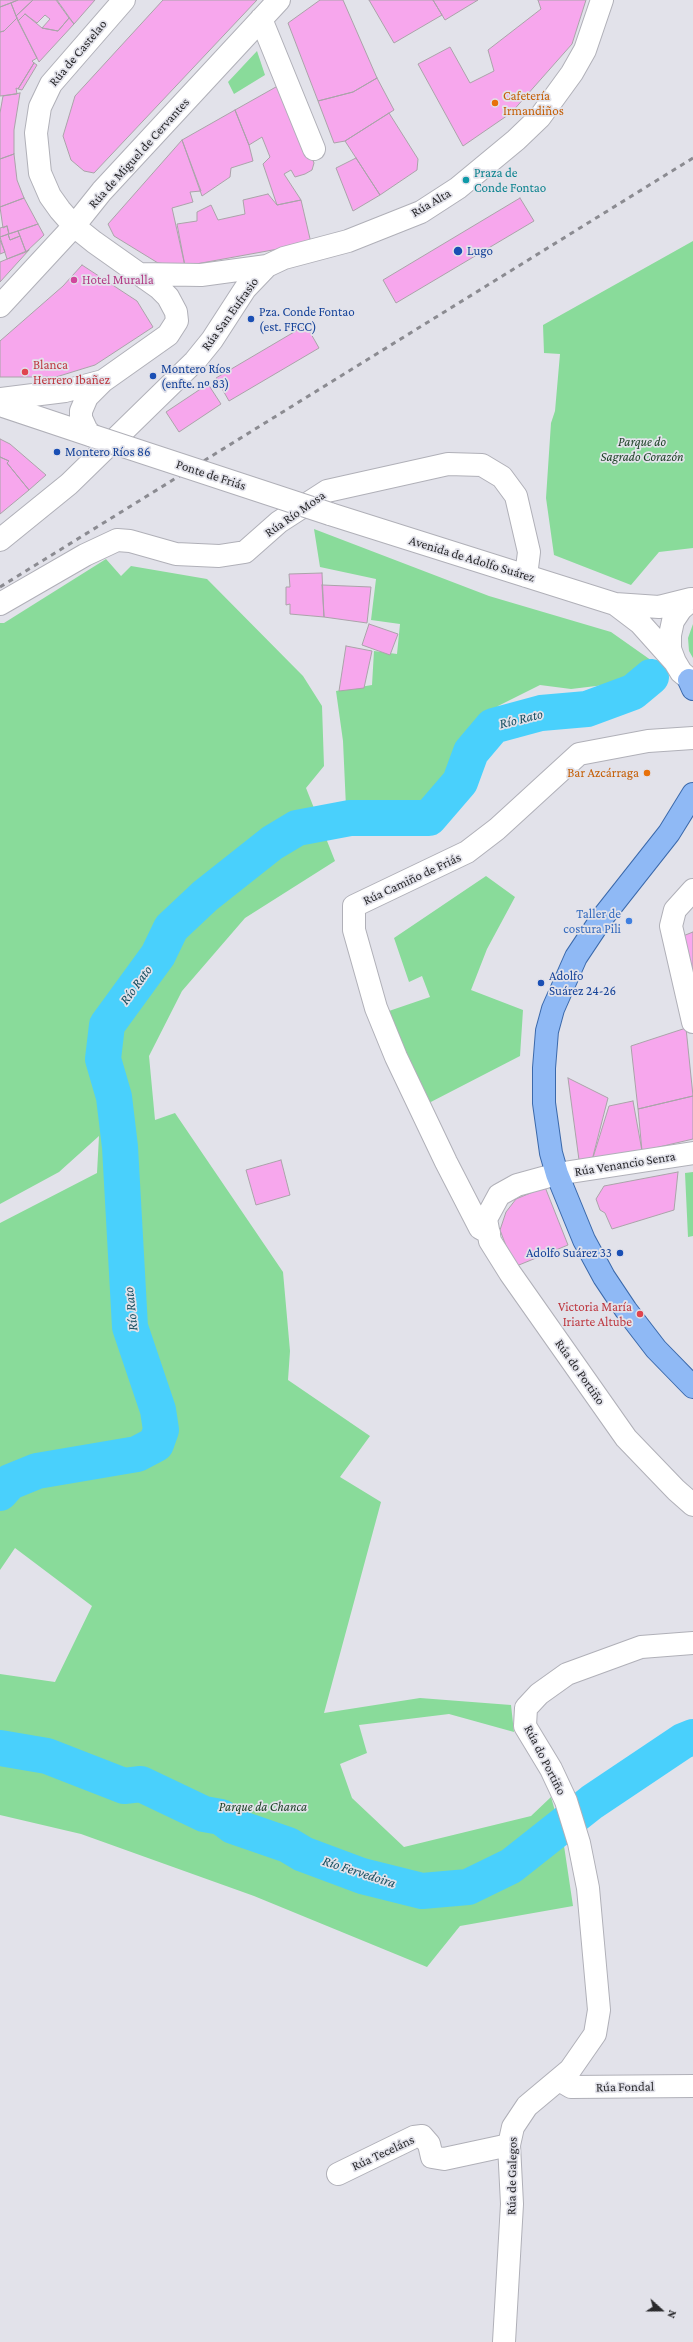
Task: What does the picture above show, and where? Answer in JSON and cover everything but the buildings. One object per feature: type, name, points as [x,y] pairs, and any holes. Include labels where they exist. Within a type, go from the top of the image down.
[{"type":"main road","points":[[693,794],[669,832],[602,918],[576,957],[559,992],[547,1031],[544,1068],[547,1132],[557,1174],[584,1240],[604,1278],[656,1349],[693,1387]]},
{"type":"street","name":"Rúa de Castelao","points":[[103,381],[158,343],[174,328],[177,321],[176,312],[168,297],[140,274],[74,226],[53,202],[44,185],[36,147],[37,120],[44,96],[51,84],[124,0]]},
{"type":"street","name":"Rúa de Miguel de Cervantes","points":[[0,306],[74,226],[102,192],[279,0]]},
{"type":"street","name":"Rúa Alta","points":[[267,266],[284,258],[348,241],[421,212],[481,170],[535,122],[565,84],[584,50],[602,0]]},
{"type":"street","points":[[261,19],[314,149]]},
{"type":"street","points":[[140,274],[201,275],[267,266]]},
{"type":"street","name":"Rúa San Eufrasio","points":[[0,540],[69,484],[195,361],[212,340],[244,289],[267,266]]},
{"type":"street","points":[[0,399],[65,391],[103,381]]},
{"type":"street","points":[[92,436],[83,424],[81,411],[87,397],[103,381]]},
{"type":"street","name":"Ponte de Friás","points":[[0,405],[330,514]]},
{"type":"street","name":"Rúa Río Mosa","points":[[0,604],[85,555],[118,540],[130,541],[176,554],[220,556],[245,552],[279,522],[327,491],[448,464],[482,465],[502,477],[516,496],[529,552],[526,576]]},
{"type":"street","name":"Avenida de Adolfo Suárez","points":[[330,514],[615,604],[659,607],[692,599]]},
{"type":"street","points":[[675,662],[670,649],[670,635],[674,621],[681,609],[692,599]]},
{"type":"street","name":"Avenida de Adolfo Suárez","points":[[615,604],[640,623],[675,662],[692,684]]},
{"type":"street","name":"Rúa Camiño de Friás","points":[[489,1233],[480,1228],[430,1132],[376,1008],[354,930],[354,906],[467,852],[497,829],[579,754],[648,741],[693,738]]},
{"type":"street","points":[[693,890],[675,910],[671,926],[693,1022]]},
{"type":"street","name":"Rúa Venancio Senra","points":[[557,1174],[693,1153]]},
{"type":"street","name":"Rúa do Portiño","points":[[557,1174],[517,1184],[499,1195],[486,1220],[490,1241],[510,1273],[626,1438],[676,1490],[693,1505]]},
{"type":"street","name":"Rúa do Portiño","points":[[596,1969],[588,1888],[579,1843],[566,1801],[551,1769],[525,1726],[526,1708],[539,1694],[567,1674],[641,1647],[693,1642]]},
{"type":"street","name":"Rúa de Galegos","points":[[504,2342],[512,2204],[509,2145],[513,2127],[527,2106],[570,2070],[595,2034],[599,2010],[596,1969]]},
{"type":"street","name":"Rúa Fondal","points":[[559,2080],[571,2087],[693,2086]]},
{"type":"street","name":"Rúa Teceláns","points":[[338,2174],[414,2137],[422,2136],[429,2144],[432,2157],[444,2159],[509,2145]]},
{"type":"green space","points":[[257,51],[265,75],[234,94],[228,82]]},
{"type":"green space","name":"Parque do Sagrado Corazón","points":[[693,241],[693,548],[659,552],[631,585],[554,555],[546,498],[551,423],[555,411],[560,354],[544,353],[543,325]]},
{"type":"green space","points":[[314,529],[489,596],[611,632],[655,663],[645,677],[638,681],[571,689],[540,685],[498,706],[445,794],[426,812],[396,811],[364,805],[346,807],[343,741],[336,691],[372,685],[374,651],[397,654],[400,624],[371,620],[376,579],[320,567]]},
{"type":"green space","name":"Parque da Chanca","points":[[106,559],[121,576],[131,566],[207,579],[303,676],[322,706],[324,766],[306,788],[335,861],[245,918],[182,991],[149,1056],[155,1120],[175,1113],[283,1272],[290,1351],[288,1380],[370,1436],[340,1477],[381,1502],[324,1713],[420,1698],[511,1705],[514,1732],[449,1714],[359,1725],[367,1753],[340,1764],[352,1798],[404,1847],[531,1816],[551,1797],[563,1839],[573,1906],[460,1926],[427,1967],[254,1896],[81,1834],[0,1815],[0,1674],[55,1682],[92,1606],[15,1548],[0,1570],[0,1223],[97,1173],[99,1136],[59,1172],[0,1204],[0,623],[4,623]]},
{"type":"green space","points":[[693,624],[693,658],[689,651],[688,638]]},
{"type":"green space","points":[[486,876],[515,897],[487,949],[471,990],[523,1010],[520,1056],[425,1105],[386,1012],[430,997],[422,976],[409,982],[394,938]]},
{"type":"green space","points":[[693,1172],[693,1236],[688,1237],[685,1173]]},
{"type":"waterway","name":"Río Rato","points":[[0,1493],[10,1482],[37,1471],[137,1454],[156,1444],[161,1430],[158,1410],[130,1327],[120,1147],[114,1097],[103,1059],[107,1025],[158,955],[171,928],[205,896],[272,843],[297,828],[350,818],[429,818],[460,782],[471,752],[493,726],[541,713],[587,709],[633,692],[651,677]]},
{"type":"waterway","name":"Río Fervedoira","points":[[0,1748],[47,1756],[124,1786],[141,1784],[204,1814],[221,1817],[233,1826],[288,1845],[303,1854],[362,1876],[422,1891],[468,1887],[511,1866],[592,1802],[683,1741],[693,1737]]},
{"type":"railway","points":[[0,587],[693,158]]},
{"type":"place","name":"Cafetería Irmandiños","points":[[495,103]]},
{"type":"place","name":"Praza de Conde Fontao","points":[[466,180]]},
{"type":"place","name":"Lugo","points":[[458,251]]},
{"type":"place","name":"Hotel Muralla","points":[[74,280]]},
{"type":"place","name":"Pza. Conde Fontao (est. FFCC)","points":[[251,319]]},
{"type":"place","name":"Blanca Herrero Ibañez","points":[[25,372]]},
{"type":"place","name":"Montero Ríos (enfte. nº 83)","points":[[153,376]]},
{"type":"place","name":"Montero Ríos 86","points":[[57,452]]},
{"type":"place","name":"Bar Azcárraga","points":[[647,773]]},
{"type":"place","name":"Taller de costura Pili","points":[[629,921]]},
{"type":"place","name":"Adolfo Suárez 24-26","points":[[541,983]]},
{"type":"place","name":"Adolfo Suárez 33","points":[[620,1253]]},
{"type":"place","name":"Victoria María Iriarte Altube","points":[[640,1314]]}]
